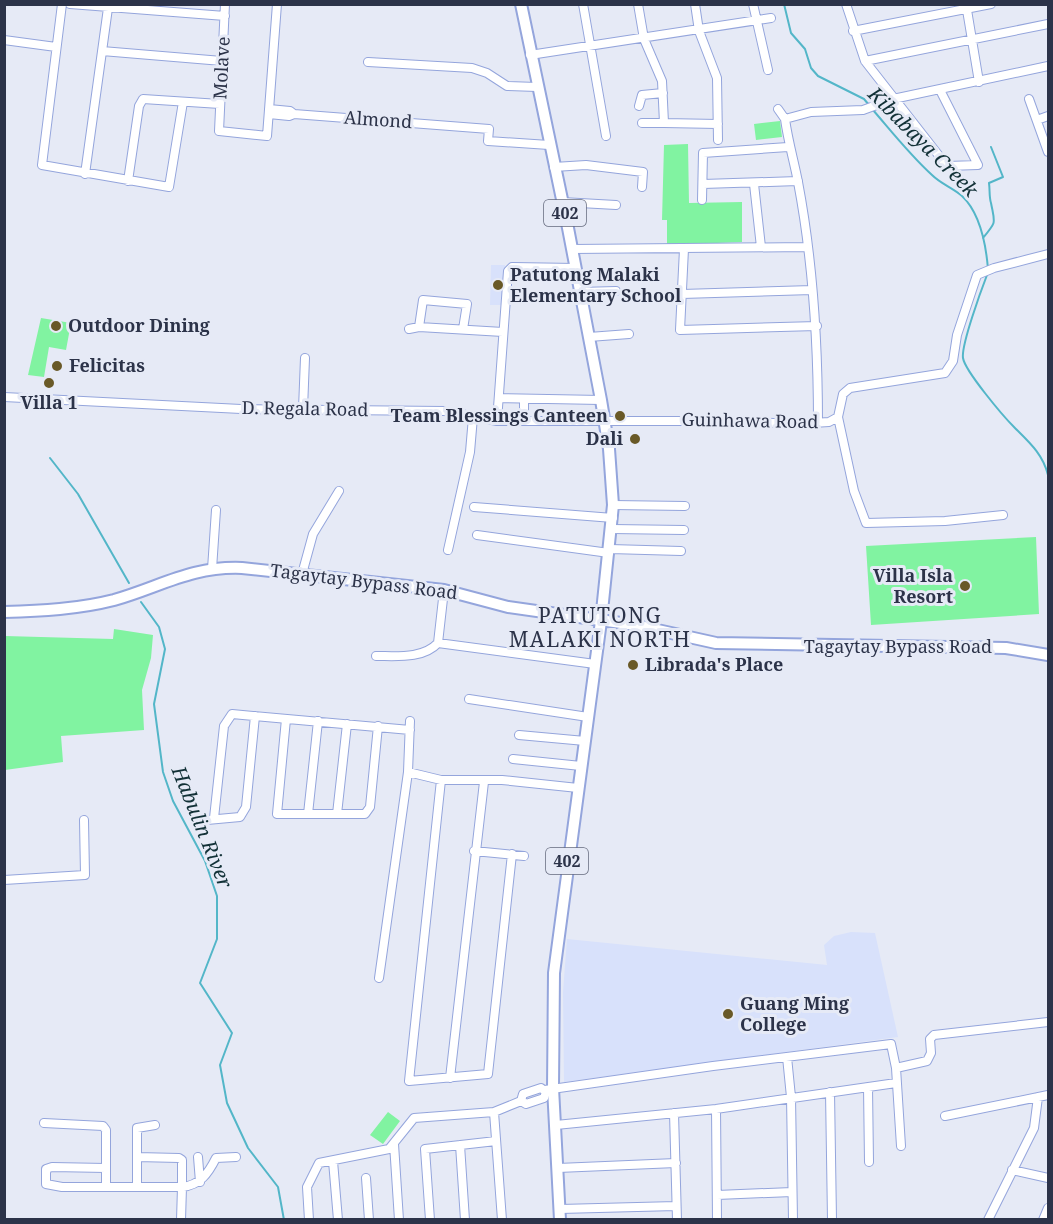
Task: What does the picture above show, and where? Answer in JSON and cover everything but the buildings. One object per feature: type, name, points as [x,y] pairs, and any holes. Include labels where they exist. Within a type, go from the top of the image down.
[{"type":"main road","name":"402","points":[[521,4],[601,399],[609,449],[613,505],[601,621],[555,964],[549,1089],[554,1102],[560,1214]]},
{"type":"main road","name":"Tagaytay Bypass Road","points":[[4,612],[106,602],[174,577],[212,569],[242,568],[444,590],[508,607],[635,625],[727,644],[1006,648],[1048,655]]},
{"type":"street","points":[[62,4],[42,165],[169,187],[183,102]]},
{"type":"street","points":[[70,4],[225,16]]},
{"type":"street","name":"Molave","points":[[225,4],[219,131],[267,136],[269,111]]},
{"type":"street","points":[[269,111],[277,4]]},
{"type":"street","points":[[583,4],[606,136]]},
{"type":"street","points":[[639,4],[644,39],[662,81],[664,123]]},
{"type":"street","points":[[695,4],[699,31],[717,78],[718,140]]},
{"type":"street","points":[[753,4],[768,70]]},
{"type":"street","points":[[846,4],[853,31],[865,61],[947,166],[978,165],[940,90]]},
{"type":"street","points":[[853,31],[967,7],[992,4]]},
{"type":"street","points":[[967,7],[979,82]]},
{"type":"street","points":[[84,174],[108,8]]},
{"type":"street","points":[[530,55],[699,31],[771,18]]},
{"type":"street","points":[[865,61],[1048,24]]},
{"type":"street","points":[[5,41],[56,47]]},
{"type":"street","points":[[102,51],[222,61]]},
{"type":"street","points":[[368,62],[472,68],[487,73],[507,86],[537,87]]},
{"type":"street","points":[[785,119],[811,112],[863,110],[893,99],[1048,66]]},
{"type":"street","points":[[639,105],[642,95],[663,93]]},
{"type":"street","points":[[128,181],[139,106],[143,99],[220,105]]},
{"type":"street","points":[[1029,99],[1046,135],[1048,152]]},
{"type":"street","points":[[778,109],[785,119],[788,147],[798,181],[807,246],[817,326],[819,423]]},
{"type":"street","name":"Almond","points":[[269,111],[489,129],[488,141],[549,145]]},
{"type":"street","points":[[1037,120],[1048,116]]},
{"type":"street","points":[[642,123],[718,124]]},
{"type":"street","points":[[702,200],[703,153],[788,147]]},
{"type":"street","points":[[554,167],[586,165],[643,172],[642,188]]},
{"type":"street","points":[[702,184],[798,181]]},
{"type":"street","points":[[754,184],[761,247]]},
{"type":"street","points":[[562,202],[616,205]]},
{"type":"street","points":[[572,249],[807,246]]},
{"type":"street","points":[[684,249],[680,330],[817,326]]},
{"type":"street","name":"Guinhawa Road","points":[[605,422],[829,422],[838,417],[843,394],[850,388],[937,376],[950,369],[978,275],[994,268],[1048,254]]},
{"type":"street","points":[[497,421],[508,271],[512,267],[576,268]]},
{"type":"street","points":[[682,294],[812,290]]},
{"type":"street","points":[[580,292],[616,291]]},
{"type":"street","points":[[419,327],[423,300],[467,304],[463,328]]},
{"type":"street","points":[[409,328],[463,328],[503,332]]},
{"type":"street","points":[[589,337],[629,334]]},
{"type":"street","points":[[303,409],[304,358]]},
{"type":"street","name":"D. Regala Road","points":[[4,397],[303,409],[445,411],[497,421],[605,422]]},
{"type":"street","points":[[499,398],[601,399]]},
{"type":"street","points":[[524,399],[524,421]]},
{"type":"street","points":[[448,550],[470,452],[473,417]]},
{"type":"street","points":[[838,417],[854,492],[866,523],[945,521],[1004,515]]},
{"type":"street","points":[[302,574],[313,534],[339,491]]},
{"type":"street","points":[[613,505],[685,506]]},
{"type":"street","points":[[474,507],[684,530]]},
{"type":"street","points":[[212,569],[216,510]]},
{"type":"street","points":[[477,535],[609,551],[681,551]]},
{"type":"street","points":[[376,656],[413,655],[432,649],[438,643],[444,590]]},
{"type":"street","points":[[438,643],[595,664]]},
{"type":"street","points":[[469,699],[588,717]]},
{"type":"street","points":[[214,818],[224,726],[232,714],[378,726],[410,725],[408,771],[379,978]]},
{"type":"street","points":[[196,821],[240,817],[246,807],[255,716]]},
{"type":"street","points":[[286,719],[277,814],[365,814],[370,807],[378,726]]},
{"type":"street","points":[[308,814],[318,721]]},
{"type":"street","points":[[337,814],[347,724]]},
{"type":"street","points":[[519,735],[585,741]]},
{"type":"street","points":[[513,759],[581,766]]},
{"type":"street","points":[[408,771],[441,780],[484,782],[502,780],[578,788]]},
{"type":"street","points":[[441,780],[409,1081],[488,1074],[512,854]]},
{"type":"street","points":[[450,1078],[474,850],[484,782]]},
{"type":"street","points":[[4,880],[85,875],[84,820]]},
{"type":"street","points":[[474,850],[524,856]]},
{"type":"street","points":[[896,1068],[927,1061],[931,1053],[930,1039],[934,1035],[1048,1022]]},
{"type":"street","points":[[309,1220],[307,1186],[320,1163],[389,1149],[414,1118],[494,1112],[521,1101],[526,1104],[543,1098],[549,1089],[891,1044],[896,1068],[901,1146]]},
{"type":"street","points":[[787,1057],[791,1097],[793,1220]]},
{"type":"street","points":[[555,1125],[716,1109],[896,1083]]},
{"type":"street","points":[[868,1086],[869,1162]]},
{"type":"street","points":[[830,1092],[832,1220]]},
{"type":"street","points":[[945,1116],[1048,1095]]},
{"type":"street","points":[[988,1220],[1034,1128],[1038,1097]]},
{"type":"street","points":[[716,1109],[717,1220]]},
{"type":"street","points":[[494,1112],[502,1220]]},
{"type":"street","points":[[674,1113],[677,1220]]},
{"type":"street","points":[[44,1123],[103,1126],[106,1130],[106,1187]]},
{"type":"street","points":[[137,1186],[137,1128],[155,1125]]},
{"type":"street","points":[[430,1220],[425,1149],[496,1141]]},
{"type":"street","points":[[394,1144],[399,1220]]},
{"type":"street","points":[[460,1145],[465,1220]]},
{"type":"street","points":[[137,1157],[179,1158],[182,1161],[181,1220]]},
{"type":"street","points":[[198,1157],[200,1182]]},
{"type":"street","points":[[106,1168],[52,1167],[46,1169],[46,1184],[62,1187],[195,1186],[210,1171],[216,1158],[236,1157]]},
{"type":"street","points":[[333,1161],[338,1220]]},
{"type":"street","points":[[558,1168],[676,1164]]},
{"type":"street","points":[[1012,1170],[1048,1178]]},
{"type":"street","points":[[366,1178],[369,1220]]},
{"type":"street","points":[[717,1195],[792,1192]]},
{"type":"street","points":[[560,1214],[676,1206]]},
{"type":"street","points":[[1043,1220],[1048,1208]]},
{"type":"shaded area","name":"Patutong Malaki Elementary School","points":[[491,265],[505,265],[505,305],[490,305]]},
{"type":"shaded area","name":"Guang Ming College","points":[[851,932],[875,933],[898,1037],[564,1082],[563,992],[567,939],[827,965],[824,945],[834,936]]},
{"type":"green space","points":[[780,121],[782,137],[756,140],[754,124]]},
{"type":"green space","points":[[688,144],[689,203],[742,202],[742,242],[667,245],[667,220],[662,220],[664,145]]},
{"type":"green space","points":[[41,318],[71,323],[66,350],[49,347],[44,377],[28,375]]},
{"type":"green space","points":[[1036,537],[1039,614],[871,625],[866,546]]},
{"type":"green space","points":[[114,629],[153,635],[151,658],[142,690],[144,730],[61,736],[63,762],[5,770],[5,636],[113,639]]},
{"type":"green space","points":[[388,1112],[400,1121],[383,1144],[370,1135]]},
{"type":"waterway","name":"Kibabaya Creek","points":[[784,4],[791,33],[805,49],[811,68],[818,76],[864,99],[869,105]]},
{"type":"waterway","name":"Kibabaya Creek","points":[[873,110],[924,167],[968,203],[978,220],[986,250],[988,269]]},
{"type":"waterway","points":[[983,238],[994,222],[989,183],[1003,177],[991,147]]},
{"type":"waterway","name":"Kibabaya Creek","points":[[987,275],[968,329],[963,358],[970,373],[985,393],[1039,455],[1048,475]]},
{"type":"waterway","name":"Habulin River","points":[[50,458],[78,494],[129,583]]},
{"type":"waterway","name":"Kibabaya Creek","points":[[1048,477],[1048,489]]},
{"type":"waterway","name":"Habulin River","points":[[141,602],[159,627],[165,649],[154,704],[163,772],[173,801],[205,861],[217,896],[217,939],[200,983],[232,1033],[220,1065],[227,1103],[248,1148],[278,1187],[284,1220]]},
{"type":"place","name":"Patutong Malaki Elementary School","points":[[498,285]]},
{"type":"place","name":"Outdoor Dining","points":[[56,326]]},
{"type":"place","name":"Felicitas","points":[[57,366]]},
{"type":"place","name":"Villa 1","points":[[49,383]]},
{"type":"place","name":"Team Blessings Canteen","points":[[620,416]]},
{"type":"place","name":"Dali","points":[[635,439]]},
{"type":"place","name":"Villa Isla Resort","points":[[965,586]]},
{"type":"place","name":"Librada's Place","points":[[633,665]]},
{"type":"place","name":"Guang Ming College","points":[[728,1014]]},
{"type":"district","name":"PATUTONG MALAKI NORTH","points":[[600,628]]}]
